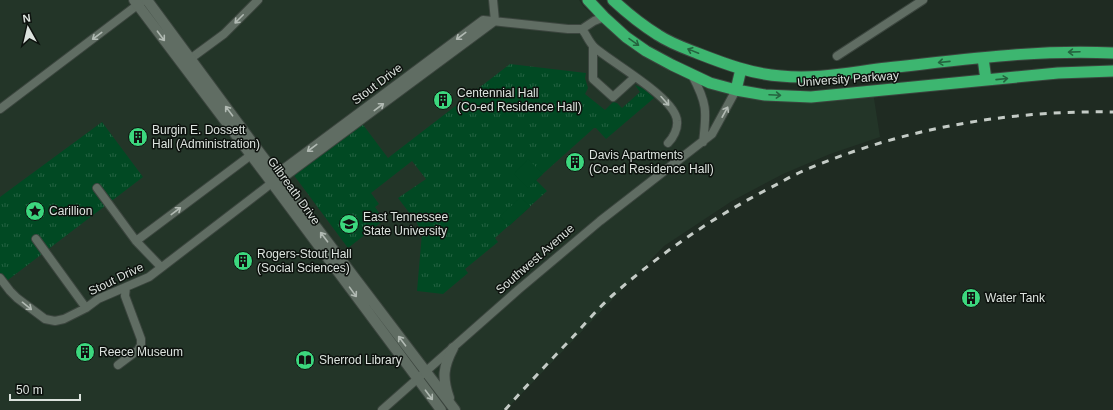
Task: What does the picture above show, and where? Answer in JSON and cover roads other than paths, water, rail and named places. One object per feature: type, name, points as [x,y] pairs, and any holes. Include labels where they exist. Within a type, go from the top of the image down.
[{"type":"highway","name":"University Parkway","points":[[588,0],[626,37],[646,51],[710,83],[736,90],[765,95],[811,97],[1058,73],[1113,71]]},
{"type":"highway","name":"University Parkway","points":[[619,2],[659,36],[679,46],[741,69],[756,73],[781,76],[806,78],[983,58],[1037,54],[1093,52],[1113,53]]},
{"type":"highway","points":[[604,17],[619,2]]},
{"type":"highway","points":[[983,58],[986,80]]},
{"type":"highway","points":[[736,90],[741,69]]},
{"type":"street","name":"Gilbreath Drive","points":[[147,0],[275,180],[422,376]]},
{"type":"street","points":[[190,59],[224,34],[258,0]]},
{"type":"street","points":[[493,0],[494,21],[568,29],[582,29],[594,20],[604,17]]},
{"type":"street","points":[[837,56],[924,0]]},
{"type":"street","name":"Gilbreath Drive","points":[[139,2],[251,155],[275,180]]},
{"type":"street","points":[[0,109],[129,12],[139,2]]},
{"type":"street","name":"Stout Drive","points":[[0,278],[17,298],[45,319],[55,321],[64,319],[86,308],[98,299],[149,277],[275,180],[287,175],[494,21]]},
{"type":"street","points":[[582,29],[593,46],[644,82],[674,111],[678,122],[672,139],[668,143]]},
{"type":"street","points":[[593,46],[592,79],[614,97],[635,77]]},
{"type":"street","points":[[692,75],[701,92],[705,106],[706,116],[703,142]]},
{"type":"street","name":"Southwest Avenue","points":[[382,410],[518,290],[600,221],[712,134],[736,90]]},
{"type":"street","points":[[136,241],[251,155]]},
{"type":"street","points":[[97,188],[136,241],[161,267]]},
{"type":"street","points":[[36,239],[86,308]]},
{"type":"street","points":[[118,365],[138,350],[141,345],[141,339],[126,296],[126,287]]},
{"type":"street","points":[[453,348],[446,361],[444,370],[446,387],[454,408]]},
{"type":"street","points":[[422,376],[454,408]]},
{"type":"street","points":[[422,376],[441,410]]},
{"type":"railway","points":[[505,410],[597,311],[614,294],[650,264],[707,224],[747,200],[794,175],[840,156],[877,144],[916,133],[955,125],[1033,114],[1113,112]]},
{"type":"place","name":"Centennial Hall (Co-ed Residence Hall)","points":[[443,100]]},
{"type":"place","name":"Burgin E. Dossett Hall (Administration)","points":[[138,137]]},
{"type":"place","name":"Davis Apartments (Co-ed Residence Hall)","points":[[575,162]]},
{"type":"place","name":"Carillion","points":[[35,211]]},
{"type":"place","name":"East Tennessee State University","points":[[349,224]]},
{"type":"place","name":"Rogers-Stout Hall (Social Sciences)","points":[[243,261]]},
{"type":"place","name":"Water Tank","points":[[971,298]]},
{"type":"place","name":"Reece Museum","points":[[85,352]]},
{"type":"place","name":"Sherrod Library","points":[[305,360]]}]
